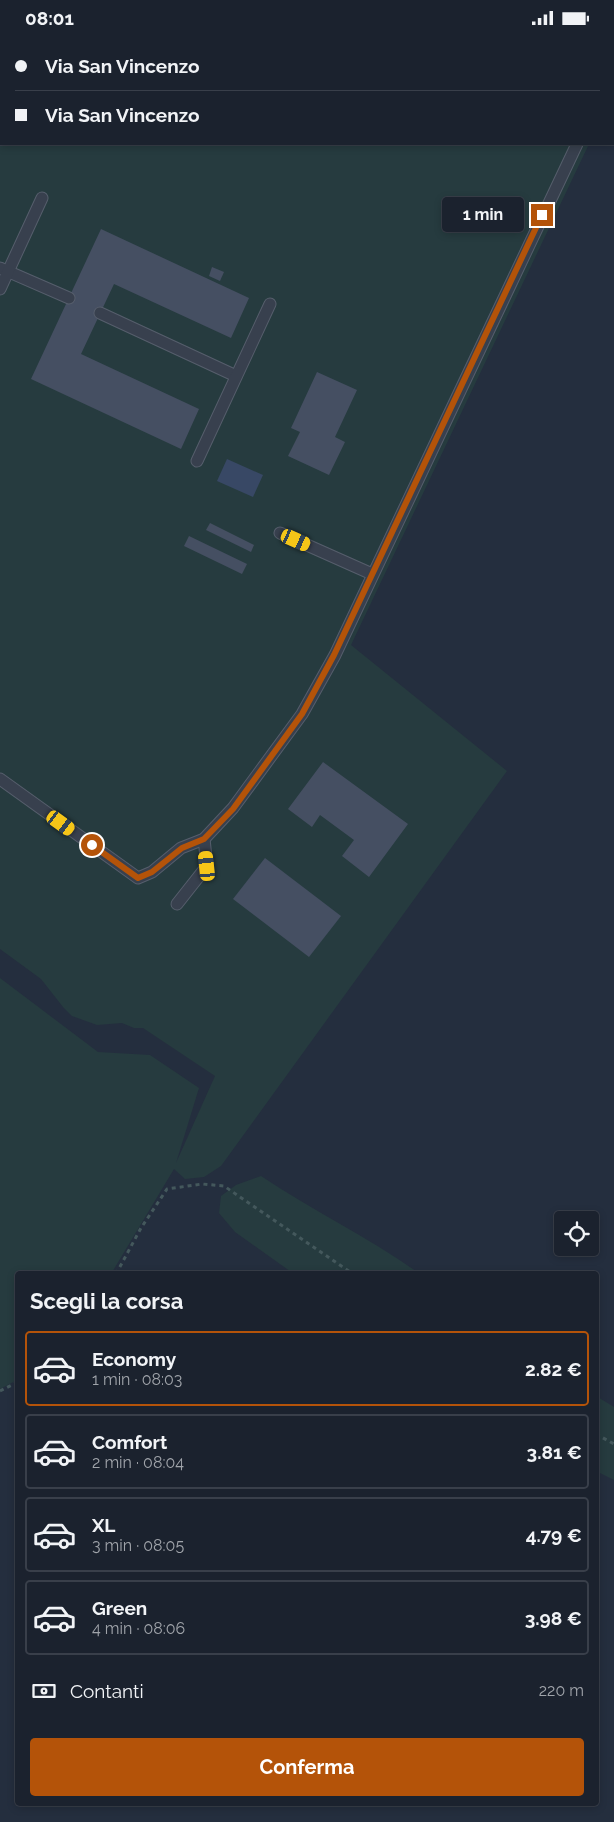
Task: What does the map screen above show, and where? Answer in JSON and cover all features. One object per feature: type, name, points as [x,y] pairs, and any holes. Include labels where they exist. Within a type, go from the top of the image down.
[{"type":"lane","points":[[0,779],[138,878],[152,872],[182,848],[204,839],[233,809],[302,714],[334,655],[577,145]]},
{"type":"lane","points":[[0,289],[4,269],[42,198]]},
{"type":"lane","points":[[4,269],[69,298]]},
{"type":"lane","points":[[197,461],[270,304]]},
{"type":"lane","points":[[100,313],[236,376]]},
{"type":"lane","points":[[280,533],[372,574]]},
{"type":"lane","points":[[177,904],[207,866],[204,839]]},
{"type":"path","points":[[118,1271],[141,1228],[167,1189],[202,1184],[224,1186],[349,1271]]},
{"type":"path","points":[[0,1391],[15,1384]]},
{"type":"path","points":[[599,1436],[614,1444]]},
{"type":"green space","points":[[0,145],[589,145],[351,645],[507,771],[221,1166],[204,1177],[185,1179],[174,1169],[113,1271],[15,1271],[15,1381],[0,1389],[0,978],[98,1052],[150,1055],[199,1088],[176,1163],[215,1076],[143,1028],[134,1028],[122,1023],[97,1025],[72,1016],[41,979],[0,949]]},
{"type":"green space","points":[[261,1176],[416,1271],[290,1271],[235,1232],[219,1213],[221,1196],[236,1185]]},
{"type":"green space","points":[[599,1398],[614,1407],[614,1480],[599,1472]]},
{"type":"water","points":[[227,459],[263,475],[253,497],[217,481]]},
{"type":"building","points":[[101,229],[249,298],[231,338],[114,284],[81,354],[199,409],[181,449],[31,379]]},
{"type":"building","points":[[212,267],[224,272],[220,281],[209,276]]},
{"type":"building","points":[[317,372],[357,390],[335,437],[345,442],[329,475],[288,456],[300,432],[291,428]]},
{"type":"building","points":[[210,523],[254,545],[251,552],[206,530]]},
{"type":"building","points":[[189,536],[247,564],[242,574],[184,546]]},
{"type":"building","points":[[323,762],[408,824],[369,877],[342,856],[354,840],[320,815],[312,827],[288,809]]},
{"type":"building","points":[[265,858],[341,916],[309,957],[233,899]]},
{"type":"route","points":[[92,845],[138,878],[152,872],[182,848],[204,839],[233,809],[302,714],[334,655],[542,215]]}]
